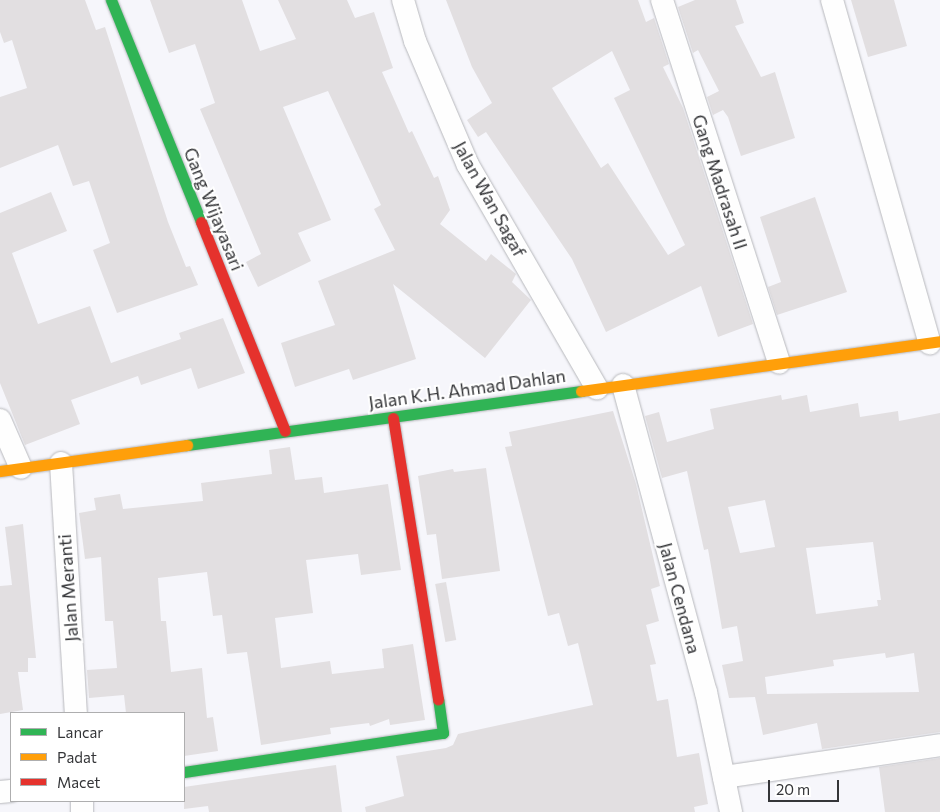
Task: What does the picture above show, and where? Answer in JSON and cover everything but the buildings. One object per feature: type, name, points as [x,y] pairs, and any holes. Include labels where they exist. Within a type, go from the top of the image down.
[{"type":"street","name":"Gang Wijayasari","points":[[111,0],[285,431]]},
{"type":"street","name":"Jalan Wan Sagaf","points":[[403,0],[415,41],[468,165],[597,388]]},
{"type":"street","name":"Gang Madrasah II","points":[[662,0],[779,364]]},
{"type":"street","points":[[832,0],[935,342]]},
{"type":"street","name":"Jalan K.H. Ahmad Dahlan","points":[[10,470],[935,342]]},
{"type":"street","name":"Jalan Cendana","points":[[623,385],[706,692],[731,812]]},
{"type":"street","points":[[185,772],[443,733],[393,418]]},
{"type":"street","points":[[0,420],[10,470]]},
{"type":"street","name":"Jalan Meranti","points":[[60,463],[76,712]]},
{"type":"street","points":[[724,778],[940,745]]},
{"type":"traffic: fast","points":[[111,0],[201,222]]},
{"type":"traffic: fast","points":[[187,445],[581,391]]},
{"type":"traffic: fast","points":[[185,772],[443,733],[438,699]]},
{"type":"traffic: slow","points":[[581,391],[940,341]]},
{"type":"traffic: slow","points":[[0,471],[187,445]]},
{"type":"traffic: jam","points":[[201,222],[285,431]]},
{"type":"traffic: jam","points":[[393,418],[438,699]]}]
